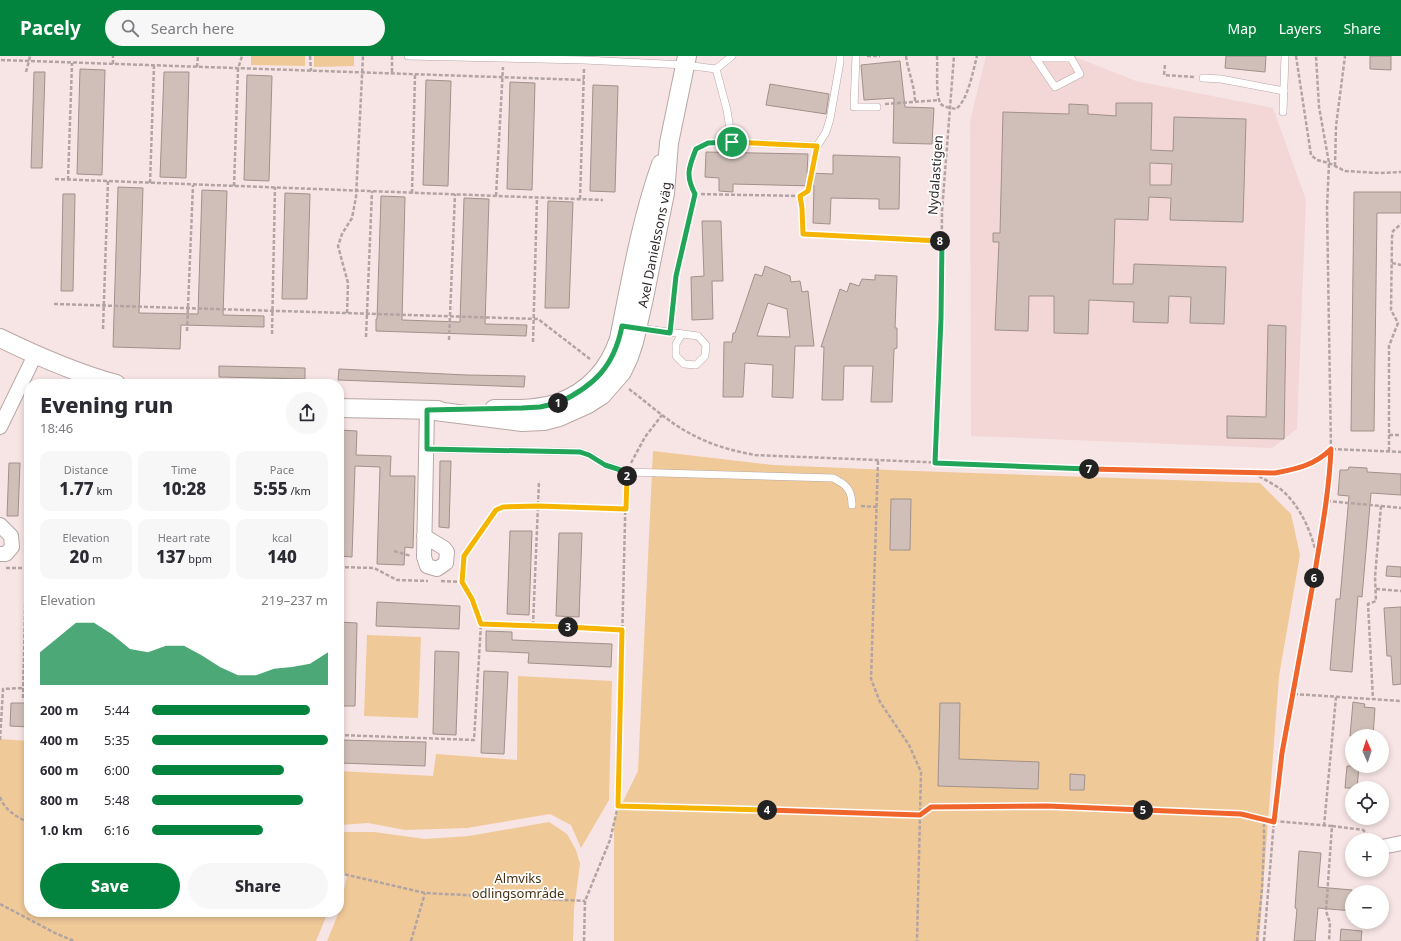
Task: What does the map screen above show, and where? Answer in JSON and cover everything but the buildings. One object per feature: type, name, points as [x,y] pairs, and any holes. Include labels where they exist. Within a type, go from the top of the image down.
[{"type":"street","name":"Axel Danielssons väg","points":[[344,408],[427,410],[540,407],[557,403],[585,388],[596,379],[614,354],[630,327],[639,243],[652,189],[669,142],[686,59]]},
{"type":"street","points":[[0,338],[35,355],[98,379]]},
{"type":"street","points":[[0,427],[35,355]]},
{"type":"street","points":[[424,536],[444,548],[446,552],[446,563],[437,569],[426,566],[424,557],[424,536],[427,449],[427,410]]},
{"type":"street","points":[[0,525],[11,536],[12,547],[6,554],[0,554]]},
{"type":"street","points":[[1389,845],[1401,843]]},
{"type":"lane","points":[[408,56],[584,60],[686,59],[716,69]]},
{"type":"lane","points":[[716,69],[732,56]]},
{"type":"lane","points":[[716,69],[727,110],[732,142],[817,146],[826,132],[830,119],[840,56]]},
{"type":"lane","points":[[856,56],[854,107],[877,106]]},
{"type":"lane","points":[[1283,112],[1285,56]]},
{"type":"lane","points":[[1035,57],[1071,58],[1080,74],[1055,87],[1035,57]]},
{"type":"lane","points":[[1203,78],[1221,79],[1284,91]]},
{"type":"lane","points":[[630,327],[698,336],[706,345],[705,356],[696,365],[684,364],[676,356],[676,344],[682,334]]},
{"type":"lane","points":[[427,449],[580,452],[589,455],[605,465],[627,472],[833,478],[839,481],[850,492],[852,505]]},
{"type":"path","points":[[2,56],[0,61],[584,80]]},
{"type":"path","points":[[26,72],[30,56]]},
{"type":"path","points":[[113,64],[114,56]]},
{"type":"path","points":[[197,67],[198,56]]},
{"type":"path","points":[[234,186],[238,69],[242,56]]},
{"type":"path","points":[[310,56],[310,71]]},
{"type":"path","points":[[347,313],[348,283],[338,246],[342,234],[352,218],[356,191],[363,56]]},
{"type":"path","points":[[392,56],[392,74]]},
{"type":"path","points":[[867,56],[880,56]]},
{"type":"path","points":[[906,56],[915,91],[915,102]]},
{"type":"path","points":[[937,56],[938,96],[942,104],[956,109],[961,106],[967,91],[977,56]]},
{"type":"path","name":"Nydalastigen","points":[[935,463],[941,318],[942,211],[954,56]]},
{"type":"path","points":[[1296,56],[1311,155],[1317,160],[1329,163],[1345,171],[1401,172]]},
{"type":"path","points":[[1264,941],[1274,822],[1282,753],[1294,694],[1327,501],[1331,449],[1327,208],[1329,163],[1319,107],[1316,56]]},
{"type":"path","points":[[1335,166],[1336,126],[1345,56]]},
{"type":"path","points":[[496,196],[503,59]]},
{"type":"path","points":[[580,199],[584,60]]},
{"type":"path","points":[[68,180],[72,63]]},
{"type":"path","points":[[1165,65],[1164,75],[1203,78]]},
{"type":"path","points":[[150,183],[154,66]]},
{"type":"path","points":[[412,192],[415,75]]},
{"type":"path","points":[[877,106],[882,104],[940,100]]},
{"type":"path","points":[[670,333],[676,276],[695,194],[689,183],[689,167],[696,149],[708,143],[732,142]]},
{"type":"path","points":[[695,194],[800,196],[808,191],[817,146]]},
{"type":"path","points":[[55,179],[603,200]]},
{"type":"path","points":[[103,329],[108,181]]},
{"type":"path","points":[[187,331],[193,184]]},
{"type":"path","points":[[272,334],[275,187]]},
{"type":"path","points":[[366,337],[372,191]]},
{"type":"path","points":[[449,340],[455,194]]},
{"type":"path","points":[[800,196],[803,234],[942,241]]},
{"type":"path","points":[[533,342],[537,197]]},
{"type":"path","points":[[1389,452],[1389,346],[1398,324],[1391,310],[1393,231],[1401,224]]},
{"type":"path","points":[[1392,263],[1401,264]]},
{"type":"path","points":[[54,304],[533,318],[538,319],[590,359]]},
{"type":"path","points":[[629,389],[662,415],[706,442],[739,452],[755,455],[1071,468],[1275,473],[1296,469],[1323,458],[1331,449]]},
{"type":"path","points":[[584,941],[585,901],[610,840],[618,806],[627,472],[644,437],[662,415]]},
{"type":"path","points":[[1389,435],[1401,435]]},
{"type":"path","points":[[1331,449],[1401,452]]},
{"type":"path","points":[[878,460],[871,678],[880,702],[909,745],[921,772],[917,941]]},
{"type":"path","points":[[1253,473],[1283,492],[1292,502],[1303,517],[1311,534],[1317,557]]},
{"type":"path","points":[[533,625],[539,481]]},
{"type":"path","points":[[1327,501],[1401,508]]},
{"type":"path","points":[[852,505],[877,507]]},
{"type":"path","points":[[344,735],[474,740],[481,624],[472,599],[462,582],[464,556],[496,510],[503,507],[538,506],[626,509]]},
{"type":"path","points":[[1373,699],[1368,604],[1376,601],[1375,577],[1381,506]]},
{"type":"path","points":[[394,551],[408,556],[424,557]]},
{"type":"path","points":[[344,567],[374,568],[396,580],[433,581]]},
{"type":"path","points":[[0,568],[24,568]]},
{"type":"path","points":[[440,582],[462,582]]},
{"type":"path","points":[[1376,589],[1401,591]]},
{"type":"path","points":[[481,624],[533,625],[622,630]]},
{"type":"path","points":[[24,664],[24,698]]},
{"type":"path","points":[[0,740],[3,689],[23,688]]},
{"type":"path","points":[[1294,694],[1401,701]]},
{"type":"path","points":[[1324,826],[1336,697]]},
{"type":"path","points":[[0,796],[1,801],[7,808],[24,821]]},
{"type":"path","points":[[618,806],[920,815],[931,807],[1047,806],[1241,814],[1274,822],[1332,826],[1363,830],[1366,833]]},
{"type":"path","points":[[1257,941],[1262,890],[1264,819]]},
{"type":"path","points":[[1329,941],[1330,923],[1326,911],[1332,826]]},
{"type":"path","points":[[344,874],[425,893],[585,901]]},
{"type":"path","points":[[411,941],[425,893]]},
{"type":"path","points":[[0,904],[24,917]]},
{"type":"path","points":[[25,917],[74,941]]},
{"type":"shaded area","points":[[986,56],[1073,56],[1136,81],[1273,108],[1306,200],[1297,429],[1272,448],[971,436],[970,121]]},
{"type":"green space","points":[[251,56],[305,56],[305,66],[251,65]]},
{"type":"green space","points":[[314,56],[354,56],[354,66],[314,67]]},
{"type":"green space","points":[[653,451],[773,465],[1260,483],[1291,514],[1300,555],[1279,676],[1259,941],[614,941],[614,820],[638,771]]},
{"type":"green space","points":[[367,635],[421,637],[418,718],[364,716]]},
{"type":"green space","points":[[518,676],[612,681],[609,800],[581,848],[571,825],[550,814],[467,828],[405,830],[368,823],[344,825],[344,771],[433,776],[436,754],[517,760]]},
{"type":"green space","points":[[0,739],[24,741],[24,917],[326,917],[316,941],[0,941]]},
{"type":"green space","name":"Almviks odlingsområde","points":[[549,822],[567,834],[576,850],[580,864],[574,909],[573,941],[327,941],[337,917],[344,917],[344,890],[347,876],[344,873],[344,833],[374,832],[425,839],[469,836]]},
{"type":"route","points":[[732,142],[817,146],[808,191],[800,196],[803,234],[942,241],[941,318],[935,463],[1275,473],[1309,465],[1323,458],[1331,449],[1329,482],[1323,527],[1294,694],[1282,753],[1274,822],[1241,814],[1047,806],[931,807],[920,815],[618,806],[622,630],[533,625],[481,624],[472,599],[462,582],[464,556],[496,510],[503,507],[538,506],[626,509],[627,472],[605,465],[589,455],[580,452],[427,449],[427,410],[522,408],[540,407],[557,403],[585,388],[596,379],[614,354],[622,326],[670,333],[676,276],[695,194],[689,183],[689,167],[696,149],[708,143],[732,142]]}]
